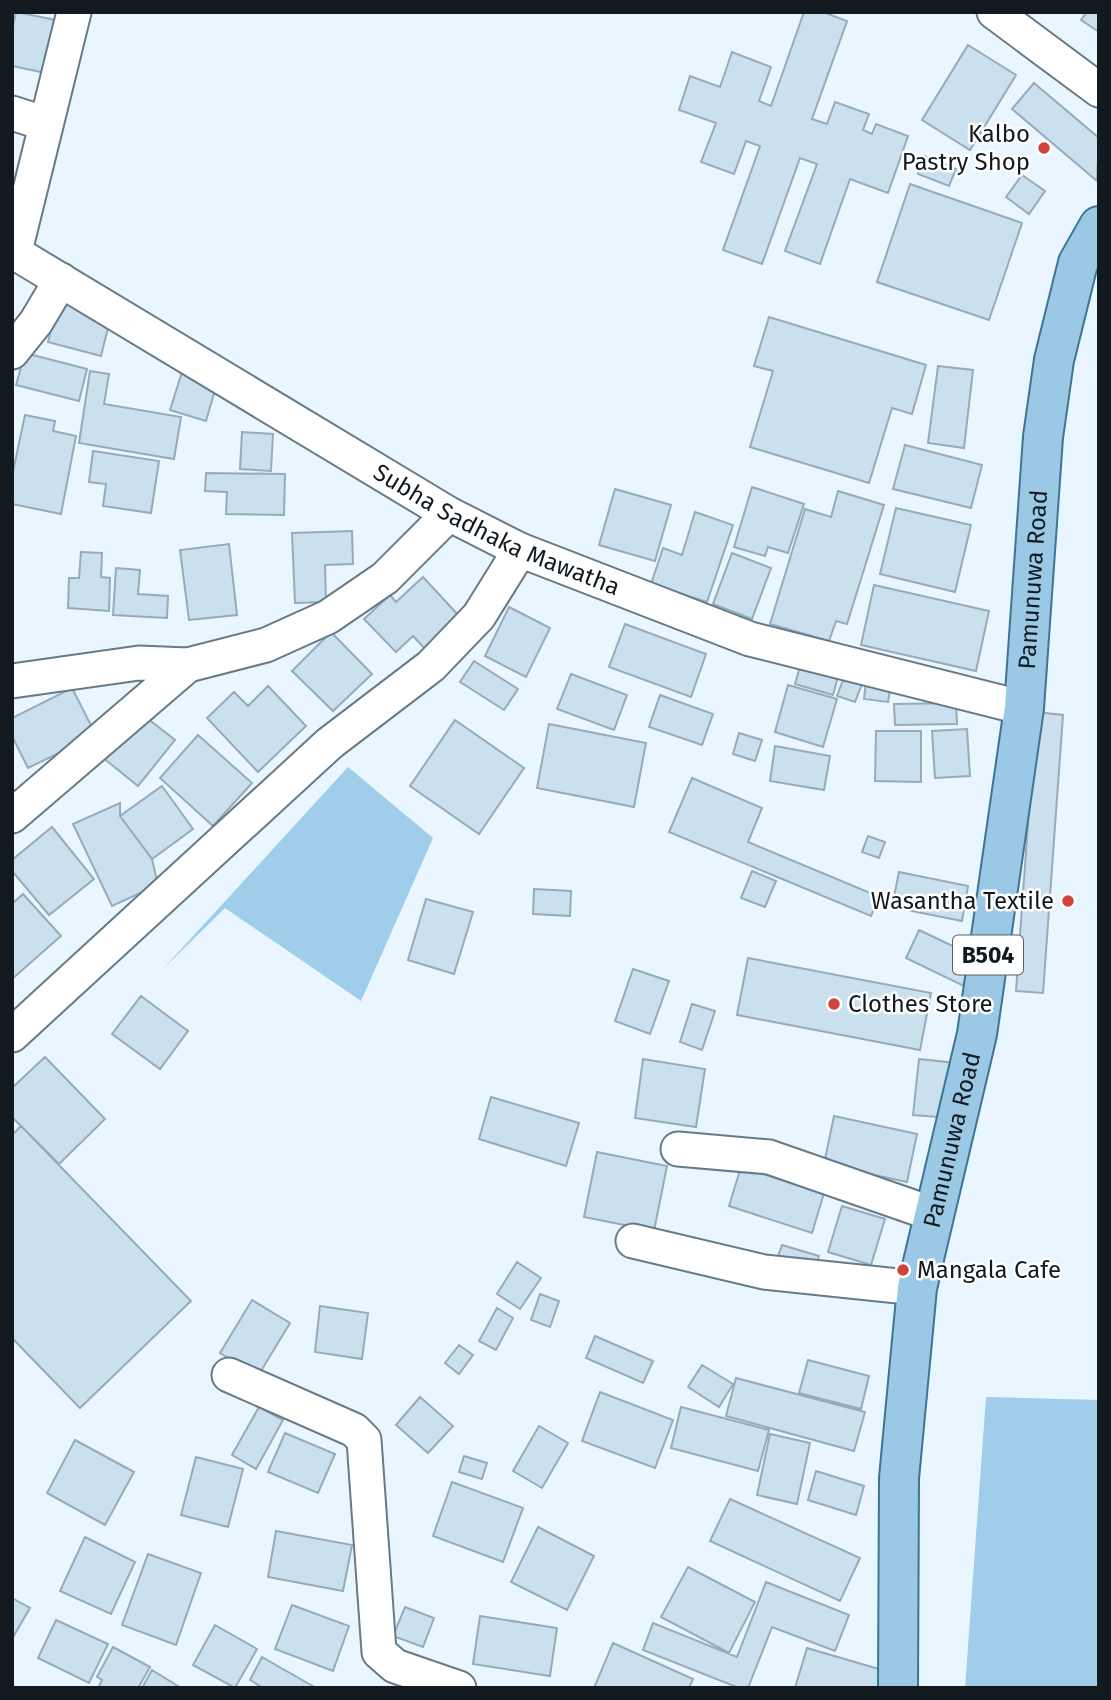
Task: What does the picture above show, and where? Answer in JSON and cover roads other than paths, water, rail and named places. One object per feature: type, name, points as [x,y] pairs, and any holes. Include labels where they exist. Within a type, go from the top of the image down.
[{"type":"main road","name":"Pamunuwa Road","points":[[898,1688],[899,1478],[917,1288],[977,1034],[1024,708],[1042,437],[1054,360],[1078,263],[1099,226]]},
{"type":"street","points":[[14,251],[74,12]]},
{"type":"street","points":[[994,12],[1099,90]]},
{"type":"street","points":[[12,113],[46,124]]},
{"type":"street","name":"Subha Sadhaka Mawatha","points":[[14,251],[449,514],[520,550],[750,639],[1024,708]]},
{"type":"street","points":[[12,352],[36,322],[61,280]]},
{"type":"street","points":[[12,681],[139,663],[188,665],[266,645],[328,617],[385,578],[449,514]]},
{"type":"street","points":[[12,1035],[330,744],[430,666],[479,616],[520,550]]},
{"type":"street","points":[[12,816],[188,665]]},
{"type":"street","points":[[678,1149],[769,1157],[933,1214]]},
{"type":"street","points":[[633,1241],[764,1272],[917,1288]]},
{"type":"street","points":[[229,1375],[354,1430],[364,1440],[379,1652],[395,1666],[459,1688]]},
{"type":"place","name":"Kalbo Pastry Shop","points":[[1044,148]]},
{"type":"place","name":"Wasantha Textile","points":[[1068,901]]},
{"type":"place","name":"Clothes Store","points":[[834,1004]]},
{"type":"place","name":"Mangala Cafe","points":[[903,1270]]}]
